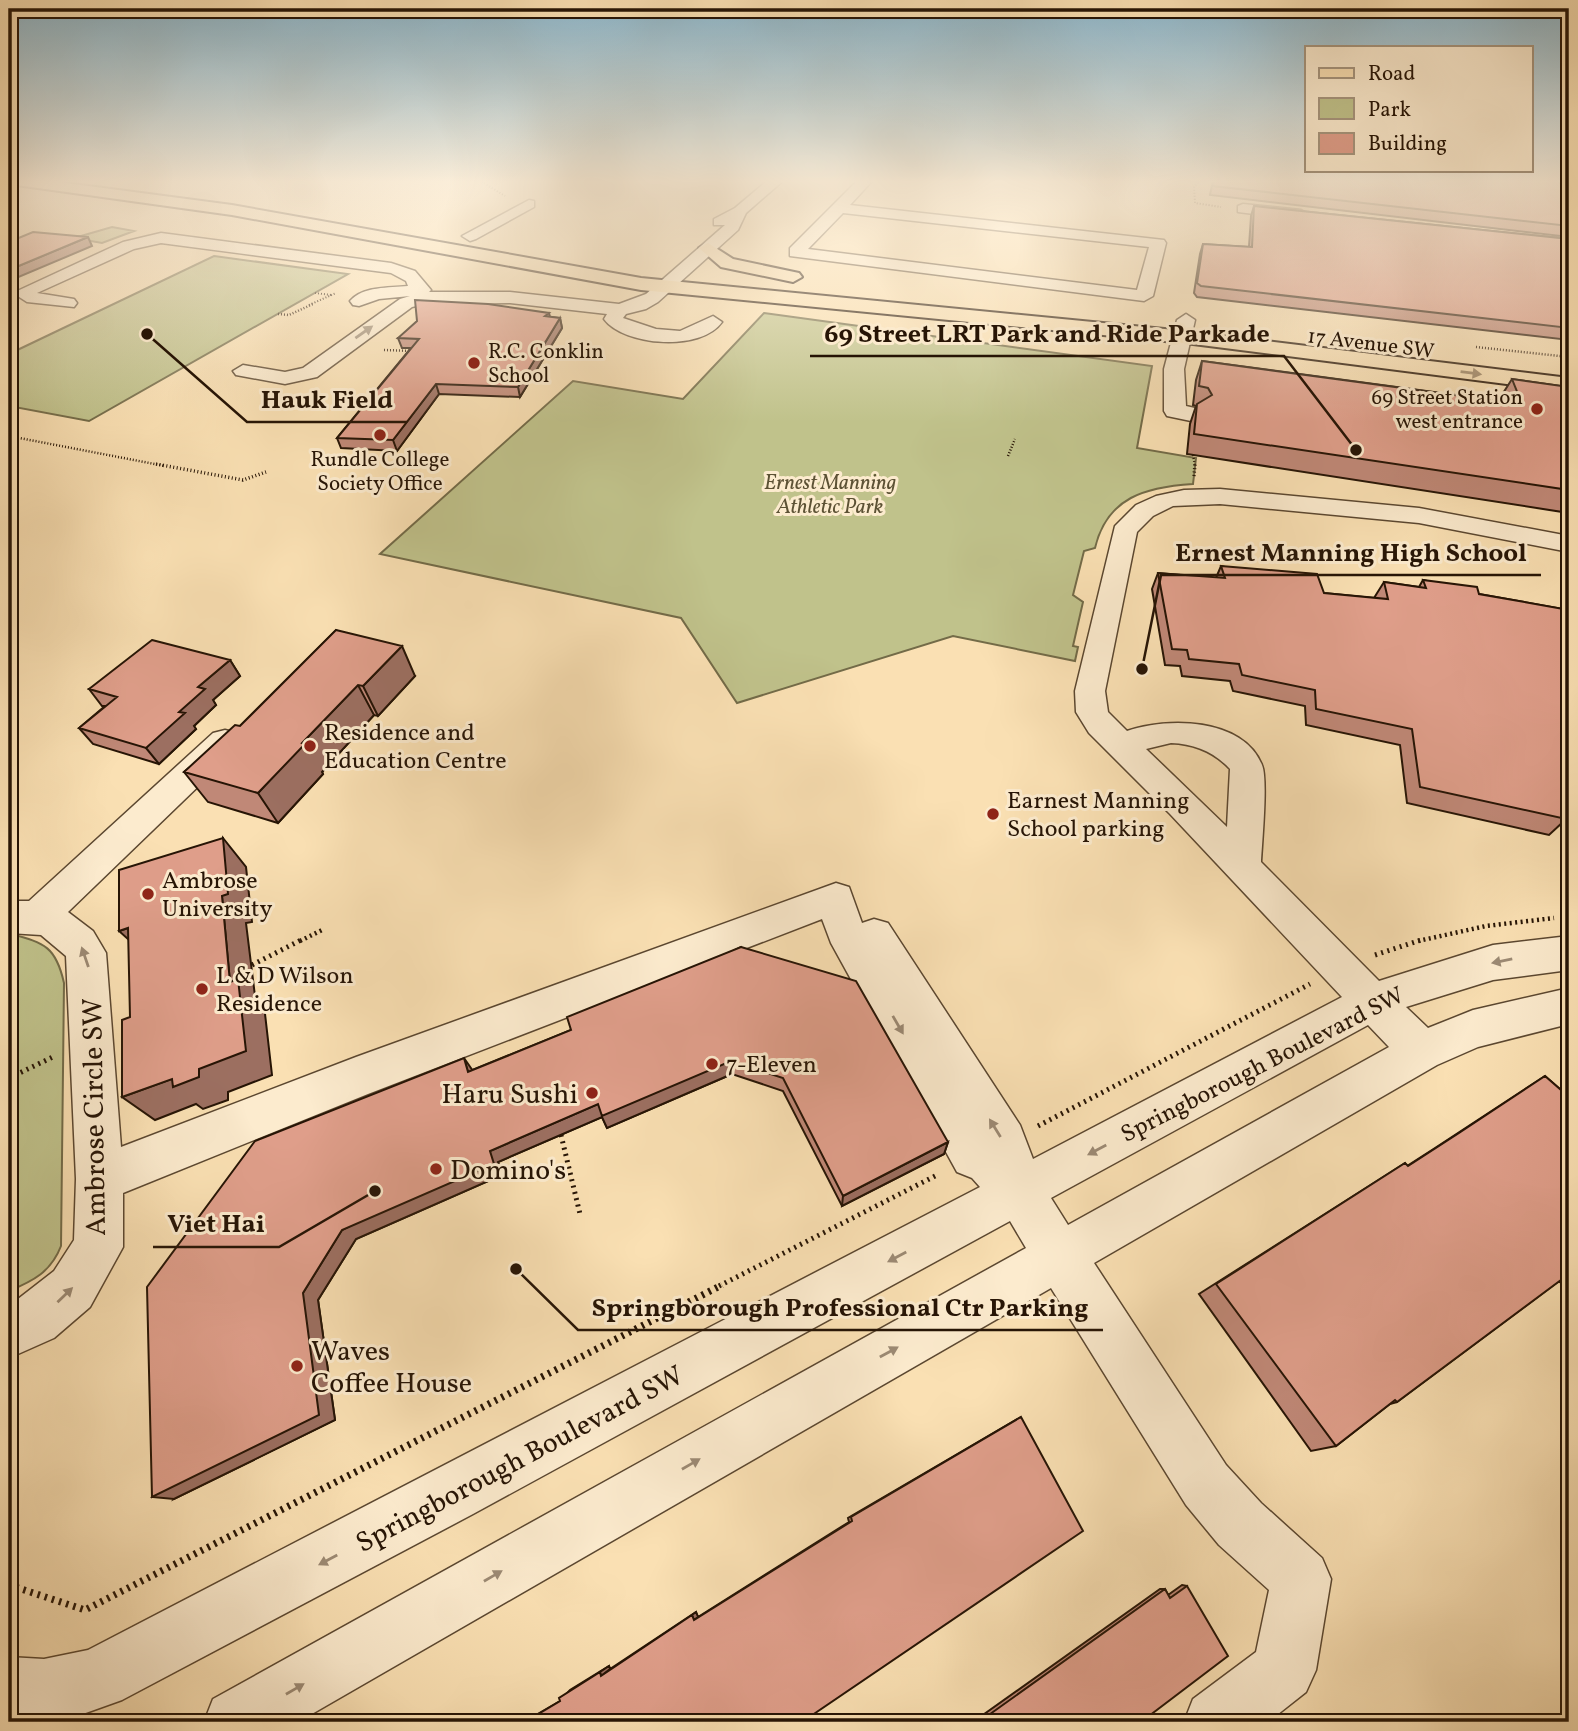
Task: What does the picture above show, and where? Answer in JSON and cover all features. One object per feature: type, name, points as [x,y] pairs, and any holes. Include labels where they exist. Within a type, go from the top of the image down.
[{"type":"main road","name":"17 Avenue SW","points":[[509,261],[642,284],[667,275],[937,296],[1181,344]]},
{"type":"main road","points":[[549,261],[667,275],[937,296]]},
{"type":"main road","points":[[724,261],[817,281]]},
{"type":"main road","name":"17 Avenue SW","points":[[667,275],[846,302],[1181,344],[1569,385]]},
{"type":"main road","points":[[843,285],[868,289]]},
{"type":"main road","points":[[1181,344],[1232,334],[1569,367]]},
{"type":"street","points":[[68,303],[42,299],[132,261]]},
{"type":"street","points":[[341,261],[391,268],[411,276],[417,283],[417,290]]},
{"type":"street","points":[[359,301],[376,294],[417,290],[619,310],[640,305],[680,261]]},
{"type":"street","points":[[667,275],[689,261]]},
{"type":"street","points":[[865,261],[1144,296],[1153,261]]},
{"type":"street","points":[[598,307],[624,301],[642,284]]},
{"type":"street","points":[[243,371],[285,378],[310,373],[406,303],[418,298],[451,295]]},
{"type":"street","points":[[619,310],[613,319],[618,323],[671,337],[702,333],[713,322]]},
{"type":"street","points":[[1181,344],[1175,411],[1191,414]]},
{"type":"street","points":[[1422,1051],[1356,987],[1243,864],[1100,725],[1092,712],[1090,691],[1124,531],[1132,520],[1147,509],[1170,500],[1203,496],[1497,514],[1569,544]]},
{"type":"street","points":[[23,918],[247,719]]},
{"type":"street","points":[[1122,745],[1159,733],[1194,734],[1220,743],[1239,755],[1247,767],[1243,864]]},
{"type":"street","points":[[100,1179],[356,1079],[836,898],[845,933],[988,1149],[987,1161],[1019,1192],[1206,1485],[1240,1524],[1301,1579],[1284,1670],[1216,1722]]},
{"type":"street","name":"Ambrose Circle SW","points":[[9,1332],[36,1321],[72,1289],[98,1247],[100,1179],[86,953],[68,930],[23,918]]},
{"type":"street","name":"Springborough Boulevard SW","points":[[9,1689],[33,1694],[72,1688],[100,1678],[453,1494],[1019,1192],[1356,987],[1565,949]]},
{"type":"street","points":[[236,1722],[1422,1051],[1473,1029],[1569,1006]]},
{"type":"path","points":[[278,314],[289,315],[342,290]]},
{"type":"path","points":[[315,293],[332,295]]},
{"type":"path","points":[[382,349],[417,351]]},
{"type":"path","points":[[339,406],[371,407],[365,414]]},
{"type":"path","points":[[9,436],[232,480],[243,480],[266,472]]},
{"type":"path","points":[[1009,456],[1015,439]]},
{"type":"path","points":[[1192,455],[1196,459]]},
{"type":"path","points":[[9,1585],[85,1610],[1319,979],[1356,987],[1414,940],[1525,920],[1565,949]]},
{"type":"path","points":[[251,965],[324,929]]},
{"type":"path","points":[[561,1135],[580,1214]]},
{"type":"green space","points":[[204,261],[250,261],[348,274],[89,421],[9,406],[9,354]]},
{"type":"green space","name":"Ernest Manning Athletic Park","points":[[764,313],[1152,366],[1137,448],[1196,458],[1193,484],[1160,488],[1131,498],[1109,517],[1095,548],[1084,551],[1073,595],[1083,602],[1073,646],[1078,647],[1075,661],[953,636],[737,703],[681,618],[380,554],[573,381],[683,399]]},
{"type":"green space","points":[[11,934],[47,948],[57,961],[64,983],[61,1246],[46,1269],[9,1291]]},
{"type":"building","points":[[9,261],[31,261],[9,270]]},
{"type":"building","points":[[1200,261],[1569,261],[1569,328],[1201,286],[1197,283]]},
{"type":"building","name":"R.C. Conklin School","points":[[415,300],[488,304],[549,313],[545,316],[560,318],[518,387],[436,384],[393,440],[337,438],[419,339],[398,338],[417,321]]},
{"type":"building","points":[[1202,361],[1522,404],[1512,379],[1569,387],[1569,490],[1194,434],[1197,404],[1212,395],[1208,388],[1199,386]]},
{"type":"building","points":[[1221,566],[1317,574],[1324,593],[1388,599],[1384,582],[1426,588],[1423,580],[1477,587],[1479,594],[1569,610],[1569,804],[1562,803],[1566,819],[1420,787],[1412,729],[1316,709],[1315,690],[1242,675],[1239,664],[1189,659],[1187,650],[1172,649],[1158,573],[1225,578]]},
{"type":"building","points":[[336,630],[402,646],[363,686],[358,685],[258,793],[184,772],[235,725],[240,726]]},
{"type":"building","points":[[152,640],[230,660],[198,687],[205,689],[179,712],[185,713],[146,748],[79,728],[117,697],[89,689]]},
{"type":"building","name":"L & D Wilson Residence","points":[[223,838],[228,894],[222,896],[230,982],[238,979],[246,1051],[199,1069],[199,1077],[173,1087],[172,1079],[122,1097],[122,1020],[130,1017],[128,928],[119,931],[119,870]]},
{"type":"building","points":[[741,947],[856,981],[948,1142],[843,1196],[783,1078],[731,1061],[602,1116],[598,1104],[490,1151],[494,1164],[342,1230],[303,1293],[319,1415],[152,1497],[147,1287],[255,1141],[464,1058],[468,1072],[571,1030],[567,1017]]},
{"type":"building","points":[[1545,1076],[1569,1097],[1569,1274],[1336,1446],[1216,1284],[1405,1163],[1408,1166]]},
{"type":"building","points":[[1021,1417],[1083,1531],[802,1722],[525,1722],[600,1672],[601,1676],[692,1615],[694,1620],[852,1521],[851,1517]]},
{"type":"building","points":[[1187,1586],[1228,1656],[1141,1722],[979,1722],[1165,1589],[1170,1598]]},
{"type":"place","name":"Hauk Field","points":[[147,334]]},
{"type":"place","name":"R.C. Conklin School","points":[[474,363]]},
{"type":"place","name":"69 Street Station west entrance","points":[[1537,409]]},
{"type":"place","name":"Rundle College Society Office","points":[[380,435]]},
{"type":"place","name":"69 Street LRT Park and Ride Parkade","points":[[1356,450]]},
{"type":"place","name":"Ernest Manning High School","points":[[1142,669]]},
{"type":"place","name":"Residence and Education Centre","points":[[310,746]]},
{"type":"place","name":"Earnest Manning School parking","points":[[993,814]]},
{"type":"place","name":"Ambrose University","points":[[148,894]]},
{"type":"place","name":"L & D Wilson Residence","points":[[202,989]]},
{"type":"place","name":"7-Eleven","points":[[712,1064]]},
{"type":"place","name":"Haru Sushi","points":[[592,1093]]},
{"type":"place","name":"Domino's","points":[[436,1169]]},
{"type":"place","name":"Viet Hai","points":[[375,1191]]},
{"type":"place","name":"Springborough Professional Ctr Parking","points":[[516,1269]]},
{"type":"place","name":"Waves Coffee House","points":[[297,1366]]}]
